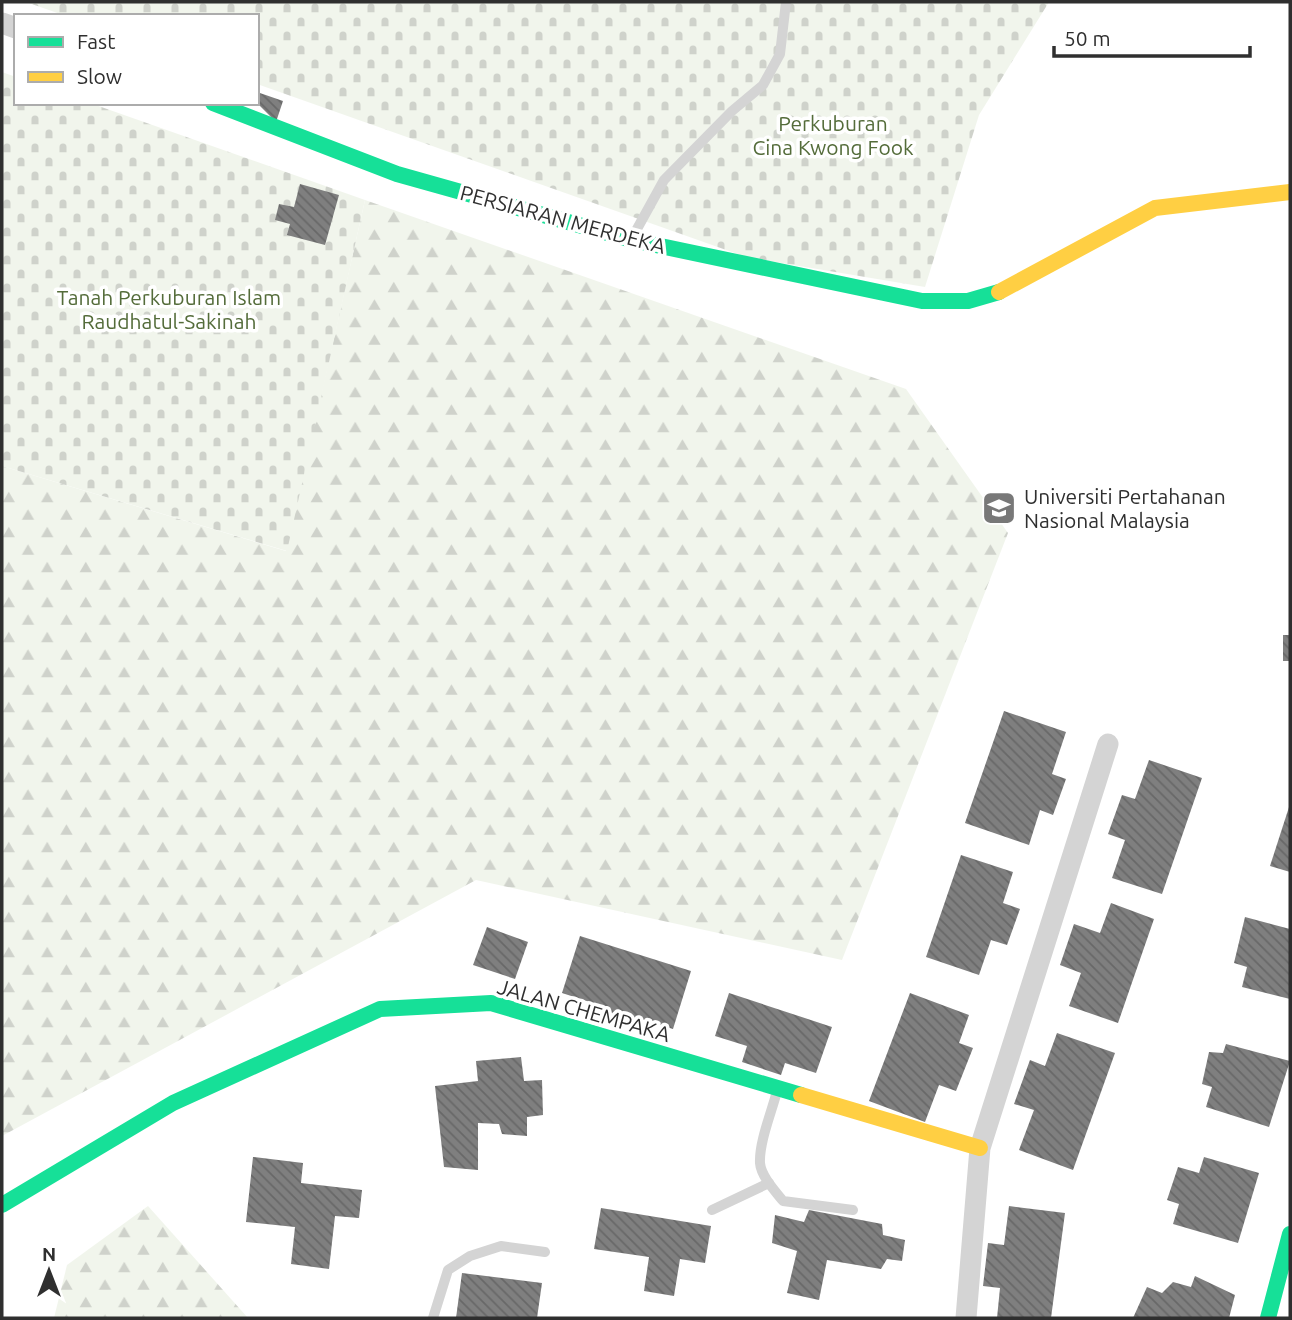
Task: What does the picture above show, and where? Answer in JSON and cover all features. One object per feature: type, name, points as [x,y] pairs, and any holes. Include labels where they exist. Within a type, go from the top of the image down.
[{"type":"street","name":"PERSIARAN MERDEKA","points":[[218,105],[397,174],[632,240],[922,301],[968,301],[1005,290],[1155,208],[1290,192]]},
{"type":"street","points":[[966,1318],[980,1148],[1108,744]]},
{"type":"street","name":"JALAN CHEMPAKA","points":[[2,1205],[173,1103],[380,1009],[491,1003],[980,1148]]},
{"type":"street","points":[[1268,1318],[1290,1234]]},
{"type":"lane","points":[[632,240],[664,180],[732,111],[762,85],[780,54],[786,2]]},
{"type":"lane","points":[[778,1088],[765,1133],[760,1164],[769,1183],[783,1201],[853,1210]]},
{"type":"lane","points":[[712,1210],[769,1183]]},
{"type":"lane","points":[[433,1318],[448,1270],[470,1256],[501,1246],[545,1252]]},
{"type":"green space","name":"Perkuburan Cina Kwong Fook","points":[[26,2],[1049,2],[979,115],[925,287],[746,257],[259,85],[259,14],[60,14]]},
{"type":"green space","name":"Tanah Perkuburan Islam Raudhatul-Sakinah","points":[[2,72],[14,76],[14,105],[96,105],[365,200],[287,551],[2,466]]},
{"type":"green space","points":[[365,200],[906,389],[1008,533],[842,960],[476,880],[2,1136],[2,466],[286,551]]},
{"type":"green space","points":[[148,1206],[248,1318],[54,1318],[67,1265]]},
{"type":"building","points":[[259,93],[283,101],[276,122],[259,105]]},
{"type":"building","points":[[300,184],[339,195],[325,245],[287,235],[290,224],[275,220],[279,204],[294,207]]},
{"type":"building","points":[[1283,635],[1290,635],[1290,661],[1283,661]]},
{"type":"building","points":[[1004,711],[1066,732],[1052,774],[1066,779],[1053,815],[1040,810],[1029,845],[965,823]]},
{"type":"building","points":[[1149,760],[1202,778],[1162,894],[1112,878],[1125,840],[1108,834],[1122,795],[1135,799]]},
{"type":"building","points":[[1290,804],[1290,872],[1270,866]]},
{"type":"building","points":[[961,855],[1013,872],[1003,903],[1020,909],[1007,945],[991,940],[979,975],[926,957]]},
{"type":"building","points":[[1111,903],[1154,919],[1118,1023],[1069,1006],[1081,973],[1060,965],[1074,924],[1100,933]]},
{"type":"building","points":[[1245,917],[1290,929],[1290,999],[1242,987],[1247,967],[1234,963]]},
{"type":"building","points":[[487,927],[528,942],[515,979],[473,965]]},
{"type":"building","points":[[580,936],[691,971],[673,1029],[635,1017],[631,1027],[595,1016],[599,1005],[562,993]]},
{"type":"building","points":[[729,993],[832,1027],[816,1073],[785,1063],[781,1075],[742,1062],[747,1046],[715,1036]]},
{"type":"building","points":[[910,993],[969,1015],[959,1043],[973,1048],[956,1091],[939,1085],[925,1122],[869,1101]]},
{"type":"building","points":[[1057,1033],[1115,1053],[1073,1170],[1019,1150],[1034,1110],[1014,1104],[1030,1060],[1045,1066]]},
{"type":"building","points":[[1226,1044],[1290,1061],[1269,1127],[1206,1107],[1212,1087],[1202,1084],[1209,1052],[1223,1053]]},
{"type":"building","points":[[521,1057],[524,1081],[542,1080],[543,1115],[527,1117],[527,1136],[502,1134],[499,1124],[478,1123],[478,1170],[444,1167],[435,1086],[478,1081],[476,1061]]},
{"type":"building","points":[[253,1157],[303,1163],[301,1183],[362,1190],[359,1218],[335,1216],[329,1269],[291,1264],[295,1227],[246,1222]]},
{"type":"building","points":[[1204,1157],[1259,1173],[1238,1243],[1173,1224],[1179,1204],[1167,1200],[1178,1167],[1199,1173]]},
{"type":"building","points":[[1009,1206],[1065,1213],[1051,1318],[997,1318],[1000,1288],[983,1286],[988,1243],[1004,1245]]},
{"type":"building","points":[[601,1208],[711,1226],[705,1263],[680,1259],[674,1296],[644,1291],[649,1257],[594,1249]]},
{"type":"building","points":[[809,1210],[882,1224],[883,1235],[905,1240],[902,1261],[887,1259],[881,1269],[827,1260],[819,1300],[787,1293],[797,1251],[772,1243],[775,1215],[804,1222]]},
{"type":"building","points":[[462,1273],[542,1283],[537,1318],[456,1318]]},
{"type":"building","points":[[1195,1276],[1235,1295],[1229,1318],[1133,1318],[1147,1287],[1162,1293],[1173,1282],[1191,1287]]},
{"type":"traffic: fast","points":[[218,105],[397,174],[632,240],[922,301],[968,301],[999,292]]},
{"type":"traffic: fast","points":[[2,1205],[173,1103],[380,1009],[491,1003],[801,1095]]},
{"type":"traffic: fast","points":[[1268,1318],[1290,1234]]},
{"type":"traffic: slow","points":[[999,292],[1155,208],[1290,192]]},
{"type":"traffic: slow","points":[[801,1095],[980,1148]]},
{"type":"place","name":"Universiti Pertahanan Nasional Malaysia","points":[[999,508]]}]
